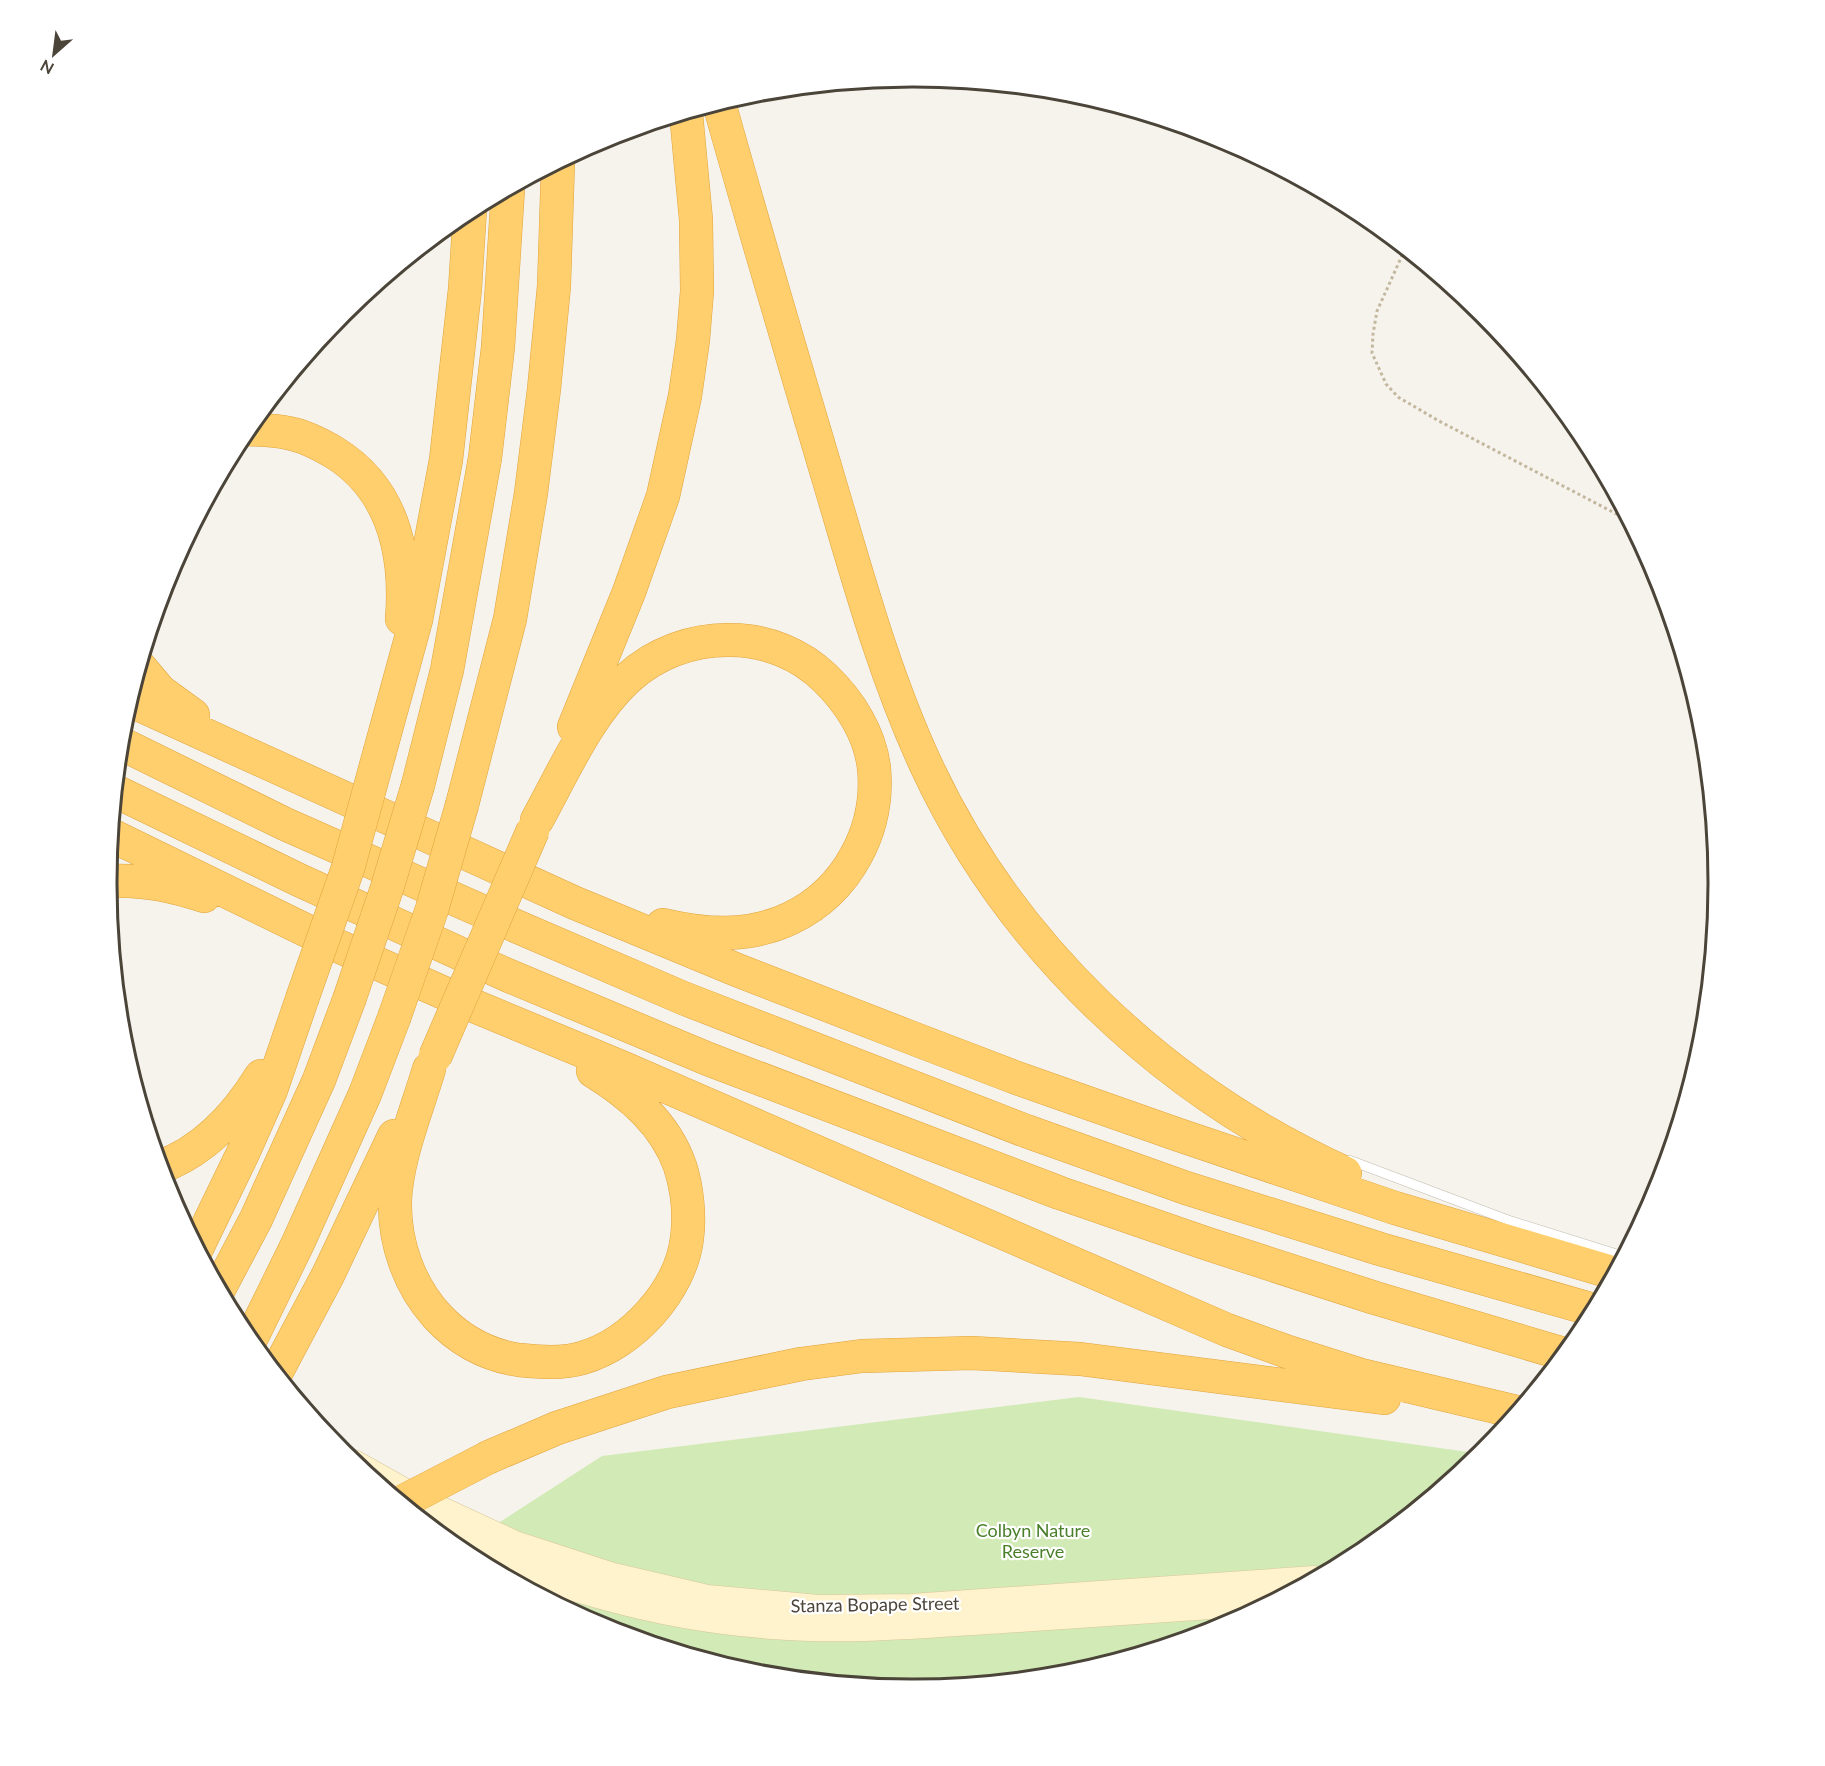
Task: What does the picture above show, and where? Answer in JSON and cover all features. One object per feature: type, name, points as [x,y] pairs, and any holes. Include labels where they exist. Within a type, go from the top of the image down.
[{"type":"highway","points":[[721,110],[877,642],[927,766],[949,809],[991,880],[1041,946],[1133,1038],[1168,1066],[1242,1118],[1319,1161],[1393,1192],[1607,1271]]},
{"type":"highway","points":[[281,1364],[328,1275],[393,1138],[432,1063],[535,825],[629,592],[663,496],[685,396],[697,291],[696,220],[687,120]]},
{"type":"highway","points":[[256,1332],[365,1094],[432,909],[462,805],[510,619],[531,493],[554,286],[558,170]]},
{"type":"highway","points":[[223,1281],[256,1220],[318,1080],[349,1000],[387,888],[418,785],[447,670],[485,458],[498,347],[507,199]]},
{"type":"highway","points":[[202,1240],[239,1162],[281,1064],[348,868],[399,686],[416,620],[446,460],[465,289],[469,222]]},
{"type":"highway","points":[[259,430],[289,433],[318,442],[344,458],[360,472],[382,500],[394,526],[400,556],[403,601],[401,632],[381,747]]},
{"type":"highway","points":[[494,865],[651,922],[712,933],[755,930],[776,924],[800,913],[826,895],[841,879],[859,852],[866,836],[873,799],[874,767],[860,724],[849,705],[836,688],[806,662],[792,654],[758,642],[741,640],[704,642],[661,654],[627,679],[612,695],[591,724],[535,825]]},
{"type":"highway","points":[[145,673],[160,691],[198,718],[368,808]]},
{"type":"highway","points":[[138,704],[574,903],[906,1036],[1176,1134],[1395,1208],[1607,1271]]},
{"type":"highway","points":[[129,747],[285,824],[529,932],[683,998],[900,1083],[1186,1188],[1380,1249],[1585,1307]]},
{"type":"highway","points":[[122,794],[299,880],[507,975],[708,1059],[1093,1205],[1364,1294],[1556,1351]]},
{"type":"highway","points":[[118,838],[338,946],[462,1001],[621,1067],[1227,1330],[1361,1375],[1509,1410]]},
{"type":"highway","points":[[117,880],[178,887],[338,946]]},
{"type":"highway","points":[[432,1063],[404,1151],[395,1201],[400,1245],[407,1269],[417,1289],[429,1307],[449,1329],[467,1342],[491,1354],[535,1362],[581,1358],[602,1351],[639,1324],[665,1294],[675,1275],[687,1239],[686,1192],[680,1166],[661,1131],[633,1099],[619,1088],[587,1067],[462,1001]]},
{"type":"highway","points":[[168,1163],[185,1156],[230,1120],[260,1078],[301,1002]]},
{"type":"highway","points":[[409,1498],[489,1457],[557,1428],[667,1392],[801,1364],[862,1356],[972,1353],[1080,1359],[1505,1415]]},
{"type":"main road","name":"Stanza Bopape Street","points":[[392,1484],[420,1500],[515,1544],[613,1576],[717,1599],[819,1608],[911,1607],[1295,1580]]},
{"type":"main road","name":"Stanza Bopape Street","points":[[489,1557],[532,1574],[673,1613],[771,1626],[862,1629],[1251,1603]]},
{"type":"lane","points":[[1168,1066],[1255,1113]]},
{"type":"lane","points":[[1338,1154],[1508,1220],[1616,1254]]},
{"type":"path","points":[[1402,255],[1377,311],[1373,334],[1372,353],[1386,384],[1398,397],[1439,421],[1617,514]]},
{"type":"green space","name":"Colbyn Nature Reserve","points":[[1079,1397],[1468,1452],[1397,1515],[1355,1545],[1265,1597],[1217,1618],[1168,1637],[1068,1664],[965,1677],[912,1679],[809,1672],[757,1664],[706,1652],[657,1637],[560,1597],[467,1543],[602,1456]]}]
